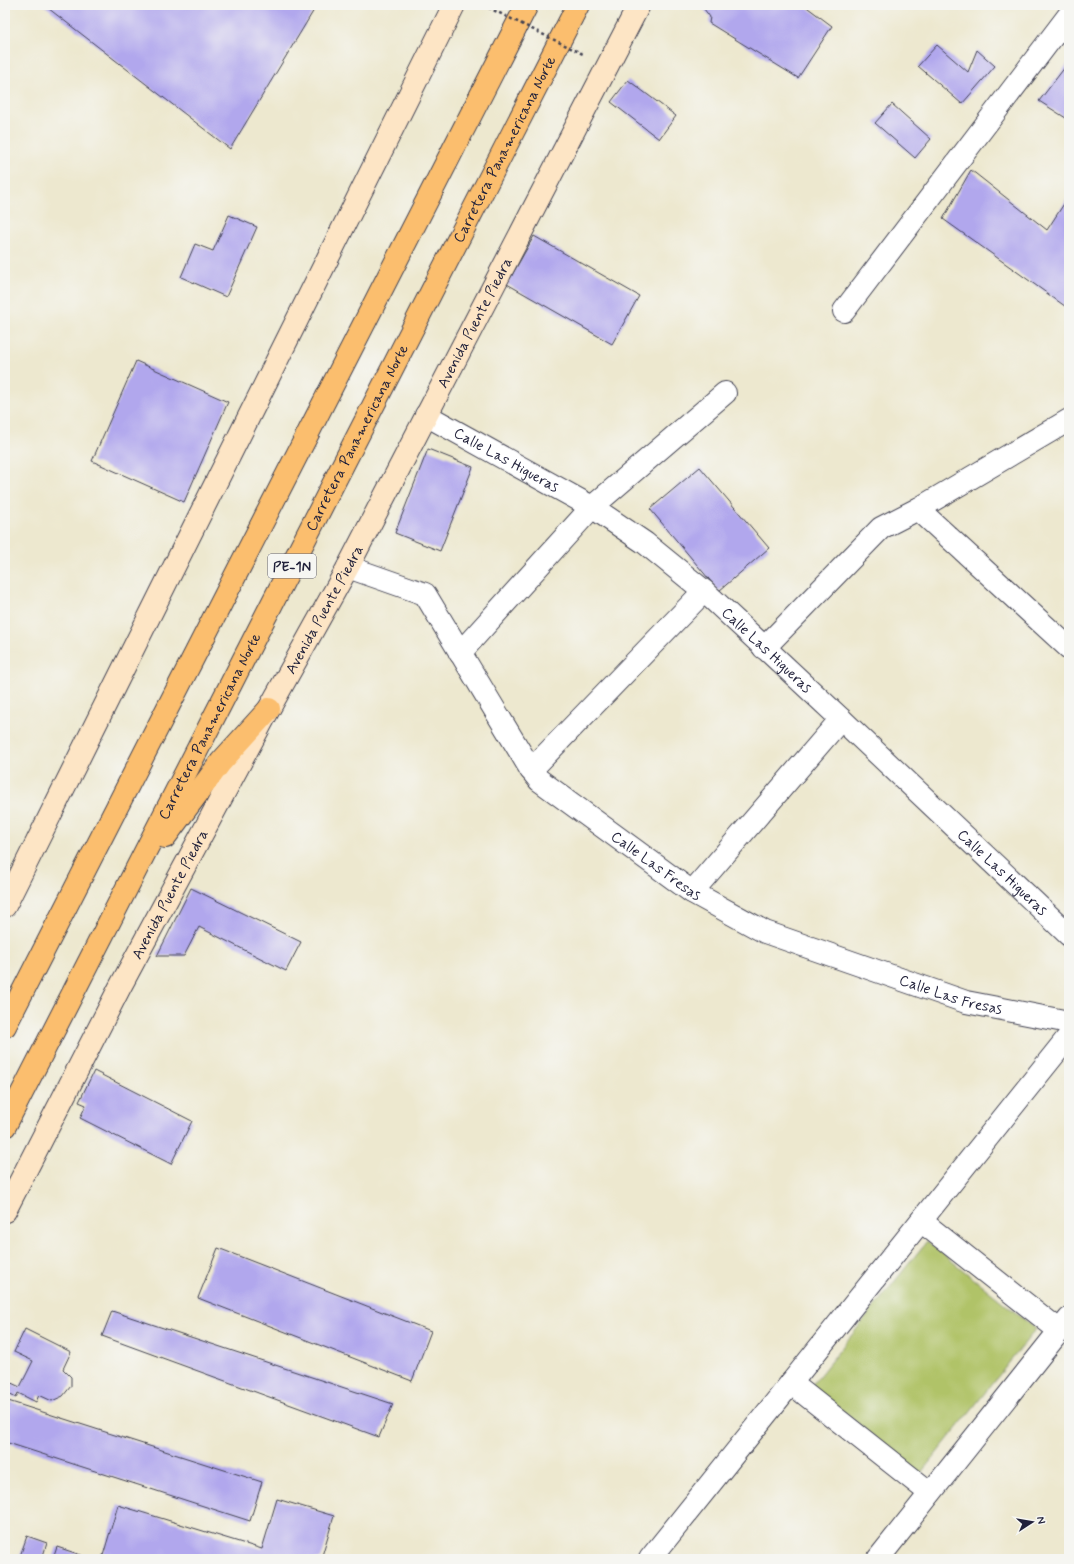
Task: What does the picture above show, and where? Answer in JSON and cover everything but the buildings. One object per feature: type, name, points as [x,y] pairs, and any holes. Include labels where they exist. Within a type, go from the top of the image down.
[{"type":"highway","name":"PE-1N","points":[[5,1026],[527,5]]},
{"type":"highway","name":"Carretera Panamericana Norte","points":[[5,1126],[578,5]]},
{"type":"highway","points":[[129,884],[222,762],[269,709]]},
{"type":"main road","points":[[5,906],[454,5]]},
{"type":"main road","name":"Avenida Puente Piedra","points":[[5,1211],[120,987],[269,709],[348,567],[638,5]]},
{"type":"street","points":[[844,311],[1069,14]]},
{"type":"street","points":[[460,653],[592,507],[725,393]]},
{"type":"street","name":"Calle Las Higueras","points":[[426,415],[592,507],[645,544],[704,592],[841,719],[1069,936]]},
{"type":"street","points":[[764,648],[881,528],[918,509],[1069,420]]},
{"type":"street","points":[[918,509],[1069,648]]},
{"type":"street","name":"Calle Las Fresas","points":[[348,567],[425,594],[531,770],[539,780],[692,892],[765,932],[966,1002],[1069,1022]]},
{"type":"street","points":[[531,770],[704,592]]},
{"type":"street","points":[[692,892],[841,719]]},
{"type":"street","points":[[650,1559],[1069,1036]]},
{"type":"street","points":[[878,1559],[1064,1325],[921,1221]]},
{"type":"street","points":[[791,1383],[930,1493]]},
{"type":"path","points":[[483,5],[585,55]]},
{"type":"green space","points":[[927,1241],[1036,1329],[920,1474],[811,1386]]}]
